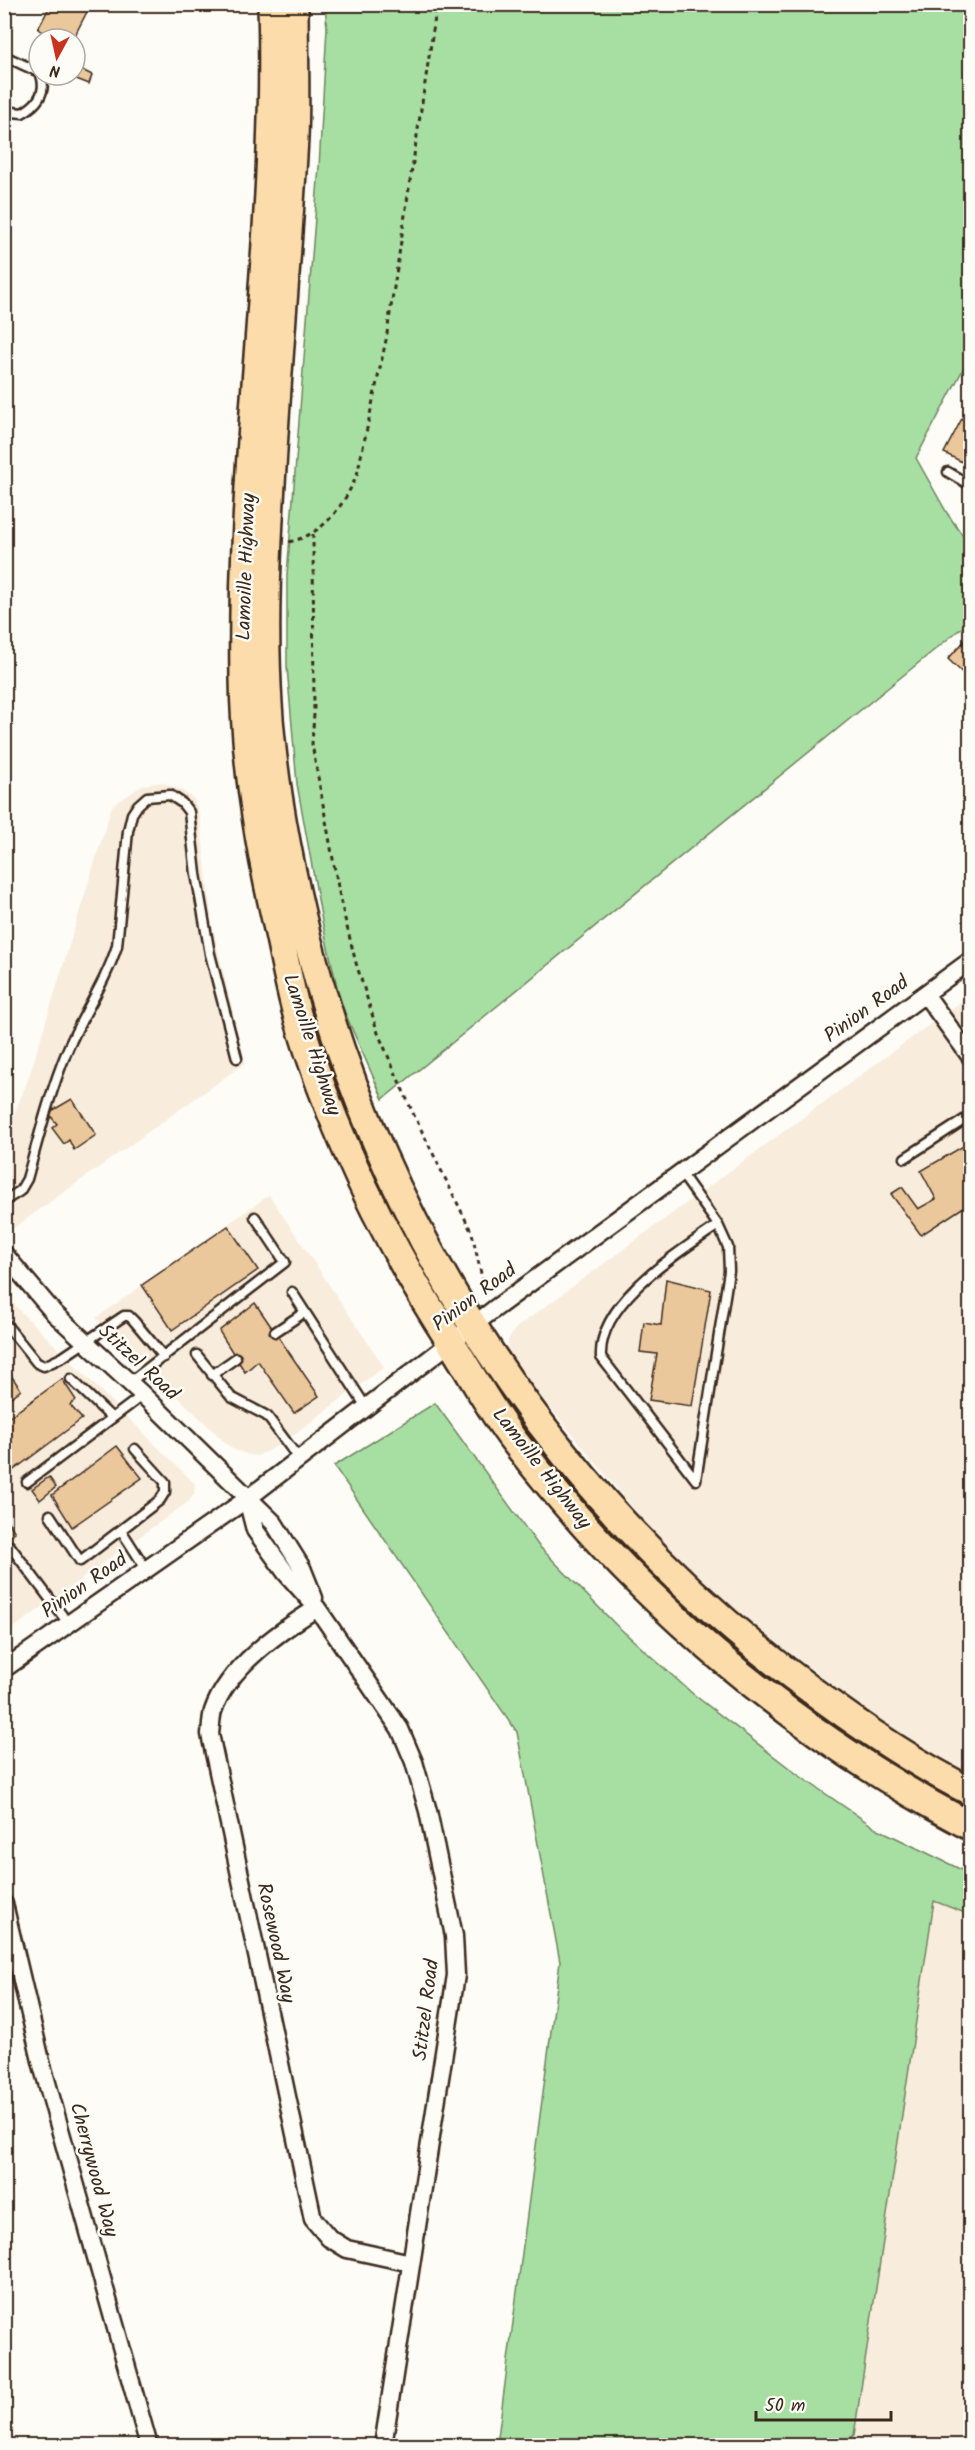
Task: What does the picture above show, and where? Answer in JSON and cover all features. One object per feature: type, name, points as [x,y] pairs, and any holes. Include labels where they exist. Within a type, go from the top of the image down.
[{"type":"main road","name":"Lamoille Highway","points":[[272,4],[273,132],[248,508],[244,695],[256,816],[267,879],[297,1015],[331,1113],[372,1207],[398,1257],[511,1437],[584,1527],[658,1602],[720,1659],[813,1731],[899,1786],[970,1826]]},
{"type":"main road","name":"Lamoille Highway","points":[[294,4],[294,131],[267,547],[265,630],[268,707],[275,776],[295,888],[316,973],[344,1063],[412,1221],[439,1272],[473,1326],[576,1471],[621,1522],[754,1648],[835,1708],[900,1752],[970,1791]]},
{"type":"street","name":"Pinion Road","points":[[4,1669],[247,1498],[451,1342],[970,961]]},
{"type":"street","points":[[925,994],[970,1056]]},
{"type":"street","name":"Stitzel Road","points":[[4,1254],[54,1313],[143,1395],[274,1523],[302,1568],[317,1608],[400,1729],[414,1762],[428,1811],[454,1936],[456,1975],[383,2445]]},
{"type":"street","name":"Rosewood Way","points":[[317,1608],[287,1627],[247,1661],[222,1692],[213,1712],[210,1734],[313,2219],[329,2238],[347,2249],[411,2263]]},
{"type":"street","name":"Cherrywood Way","points":[[4,1904],[42,2065],[149,2445]]},
{"type":"lane","points":[[4,56],[27,68]]},
{"type":"lane","points":[[4,111],[22,113],[37,103],[42,87]]},
{"type":"lane","points":[[948,472],[970,485]]},
{"type":"lane","points":[[4,1202],[20,1191],[27,1179],[68,1048],[111,963],[117,946],[128,831],[132,814],[147,796],[170,795],[182,803],[189,812],[196,874],[210,954],[237,1058]]},
{"type":"lane","points":[[905,1158],[970,1116]]},
{"type":"lane","points":[[681,1173],[718,1225],[728,1246],[729,1271],[696,1479],[607,1365],[602,1357],[601,1345],[607,1327],[620,1304],[672,1257],[718,1225]]},
{"type":"lane","points":[[130,1383],[285,1262],[255,1217]]},
{"type":"lane","points":[[292,1292],[366,1407]]},
{"type":"lane","points":[[275,1332],[305,1312]]},
{"type":"lane","points":[[4,1322],[32,1358],[44,1366],[86,1342],[119,1317],[129,1316],[164,1357]]},
{"type":"lane","points":[[197,1355],[231,1397],[267,1416],[299,1459]]},
{"type":"lane","points":[[212,1375],[236,1358]]},
{"type":"lane","points":[[71,1379],[112,1418]]},
{"type":"lane","points":[[27,1482],[143,1395]]},
{"type":"lane","points":[[50,1515],[80,1561],[160,1500],[165,1492],[165,1482],[135,1449]]},
{"type":"lane","points":[[121,1530],[146,1569]]},
{"type":"lane","points":[[10,1546],[68,1623]]},
{"type":"path","points":[[267,547],[302,539],[313,534],[336,511],[349,493],[357,475],[387,340],[437,4]]},
{"type":"path","points":[[313,534],[313,751],[335,876],[356,963],[388,1059],[472,1233],[483,1291]]},
{"type":"shaded area","points":[[161,782],[183,791],[194,799],[200,817],[212,925],[245,1063],[11,1230],[5,1218],[4,1140],[29,1077],[112,806],[143,785]]},
{"type":"shaded area","points":[[970,995],[970,1773],[927,1750],[868,1712],[772,1639],[709,1587],[656,1536],[507,1355],[508,1340],[516,1328]]},
{"type":"shaded area","points":[[269,1195],[384,1367],[281,1444],[257,1456],[232,1449],[96,1318]]},
{"type":"shaded area","points":[[4,1293],[195,1484],[194,1494],[189,1501],[5,1634]]},
{"type":"shaded area","points":[[934,1901],[970,1915],[970,2445],[840,2446],[854,2435]]},
{"type":"green space","points":[[325,5],[970,5],[970,356],[916,458],[947,513],[970,546],[970,621],[383,1099],[341,1004],[322,921],[297,784],[287,667],[287,575],[319,167],[327,28]]},
{"type":"green space","points":[[435,1403],[538,1545],[615,1624],[693,1694],[797,1774],[874,1827],[970,1874],[970,1915],[934,1901],[854,2435],[841,2445],[497,2445],[560,1962],[517,1732],[334,1466]]},
{"type":"building","points":[[51,4],[91,4],[79,27],[39,27]]},
{"type":"building","points":[[87,72],[92,75],[89,84],[87,83]]},
{"type":"building","points":[[970,403],[970,466],[944,453]]},
{"type":"building","points":[[970,635],[970,680],[948,659]]},
{"type":"building","points":[[72,1099],[96,1135],[74,1150],[69,1140],[64,1144],[52,1128],[57,1124],[48,1113]]},
{"type":"building","points":[[970,1142],[970,1203],[921,1235],[891,1194],[902,1187],[918,1209],[936,1199],[921,1171]]},
{"type":"building","points":[[228,1226],[258,1270],[172,1330],[142,1285]]},
{"type":"building","points":[[666,1279],[711,1290],[692,1406],[649,1400],[657,1354],[640,1352],[644,1322],[661,1325]]},
{"type":"building","points":[[255,1303],[319,1396],[294,1413],[258,1361],[245,1372],[219,1331]]},
{"type":"building","points":[[4,1365],[21,1390],[4,1402]]},
{"type":"building","points":[[62,1379],[76,1400],[70,1405],[82,1419],[11,1472],[4,1464],[4,1421]]},
{"type":"building","points":[[117,1446],[142,1478],[72,1527],[52,1495]]},
{"type":"building","points":[[49,1477],[56,1487],[40,1500],[32,1489]]},
{"type":"building","points":[[4,1516],[15,1532],[4,1540]]}]
